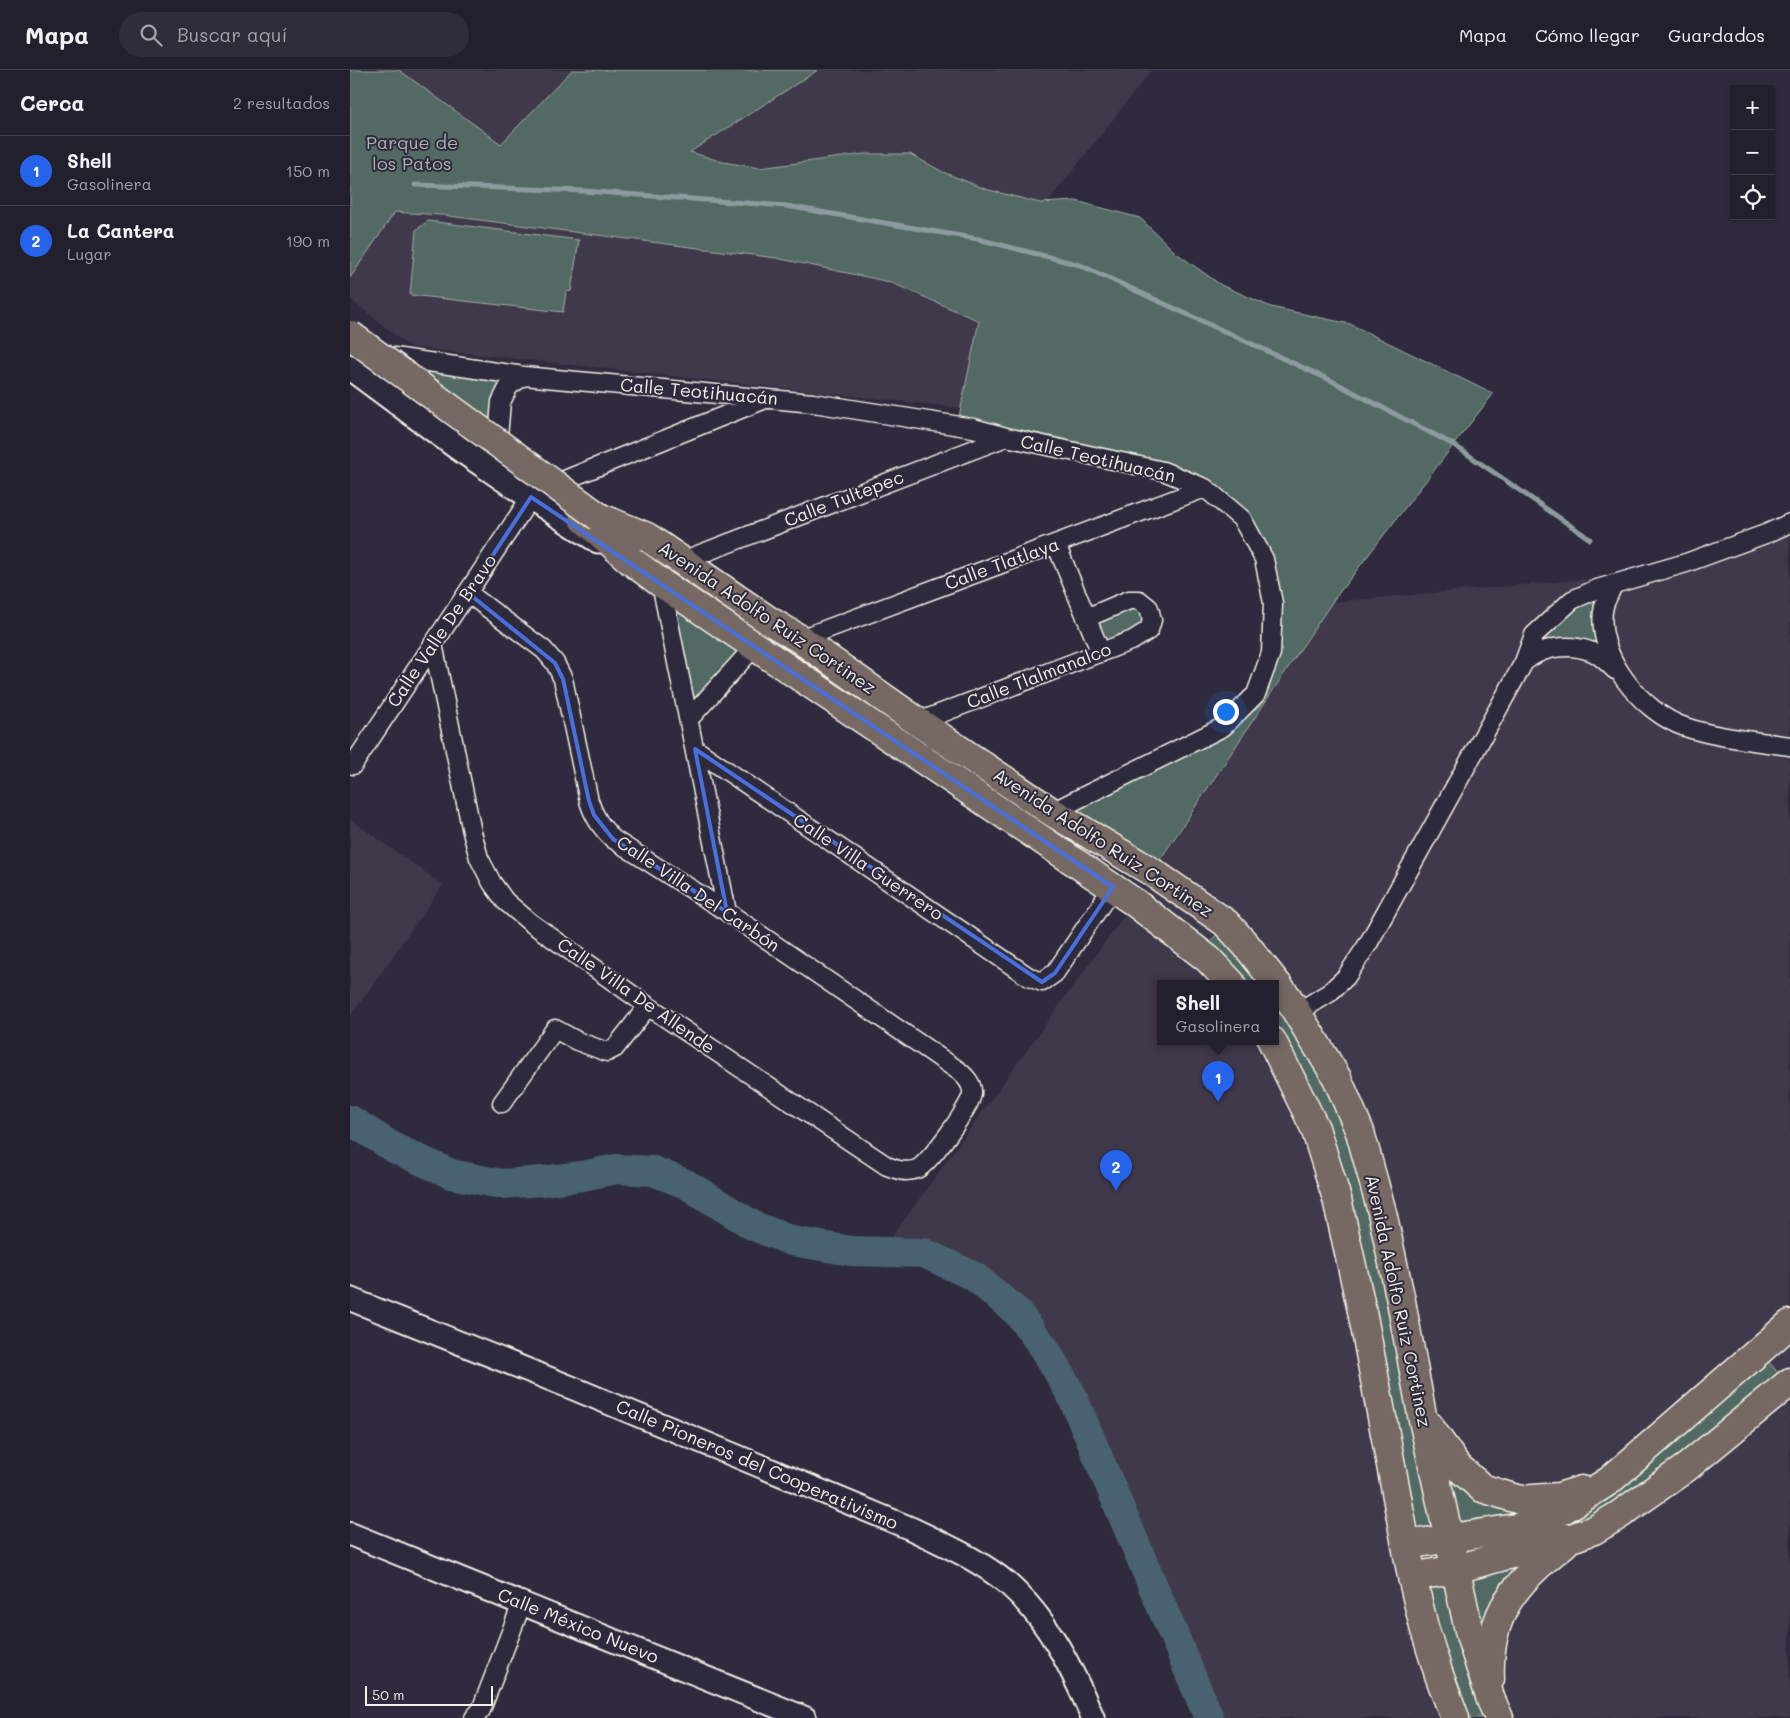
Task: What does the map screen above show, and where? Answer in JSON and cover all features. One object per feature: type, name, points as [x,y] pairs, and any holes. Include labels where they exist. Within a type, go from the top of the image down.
[{"type":"main road","name":"Avenida Adolfo Ruiz Cortinez","points":[[350,324],[426,380],[498,437],[562,481],[768,620],[800,639],[918,722],[1052,812],[1152,872],[1226,923],[1264,979]]},
{"type":"main road","name":"Avenida Adolfo Ruiz Cortinez","points":[[350,335],[596,521],[630,560]]},
{"type":"main road","points":[[350,343],[368,356],[397,371],[426,380]]},
{"type":"main road","name":"Avenida Adolfo Ruiz Cortinez","points":[[350,347],[596,521],[647,537]]},
{"type":"main road","name":"Avenida Adolfo Ruiz Cortinez","points":[[350,366],[458,447],[630,560],[754,647],[1113,887],[1208,959],[1227,980]]},
{"type":"main road","points":[[1208,959],[1232,931]]},
{"type":"main road","name":"Avenida Adolfo Ruiz Cortinez","points":[[1279,994],[1298,1012],[1337,1078],[1360,1132],[1382,1212],[1422,1415],[1470,1635],[1495,1709]]},
{"type":"main road","points":[[1274,1045],[1315,1128],[1337,1199],[1362,1310],[1412,1577],[1424,1627],[1454,1718]]},
{"type":"main road","points":[[1406,1545],[1516,1528],[1558,1513],[1609,1481],[1790,1324]]},
{"type":"main road","points":[[1412,1577],[1456,1569],[1594,1530],[1650,1494],[1734,1429],[1790,1382]]},
{"type":"main road","points":[[1422,1415],[1457,1466],[1482,1488],[1520,1500],[1559,1497],[1609,1481]]},
{"type":"main road","points":[[1495,1709],[1490,1668],[1492,1645],[1498,1616],[1509,1596],[1539,1563],[1574,1537]]},
{"type":"street","name":"Calle Teotihuacán","points":[[394,357],[524,376],[813,403],[973,428],[1163,471],[1205,488],[1242,519],[1264,559],[1273,603],[1271,653],[1256,694],[1223,727],[1052,812]]},
{"type":"street","points":[[498,437],[501,402],[510,386],[524,376]]},
{"type":"street","points":[[562,481],[768,398]]},
{"type":"street","name":"Calle Tultepec","points":[[682,561],[1006,437]]},
{"type":"street","name":"Calle Tlatlaya","points":[[800,639],[1205,488]]},
{"type":"street","name":"Calle Valle De Bravo","points":[[353,765],[532,497]]},
{"type":"street","points":[[1298,1012],[1321,999],[1346,977],[1368,944],[1524,662],[1534,635],[1572,600],[1597,589],[1686,563],[1790,523]]},
{"type":"street","points":[[1056,544],[1101,653]]},
{"type":"street","points":[[661,583],[727,912]]},
{"type":"street","points":[[1614,585],[1604,606],[1603,624],[1610,654],[1622,676]]},
{"type":"street","name":"Calle Villa Del Carbón","points":[[468,592],[544,650],[555,662],[563,679],[589,801],[594,815],[602,828],[613,839],[727,912],[959,1071],[969,1081],[972,1092]]},
{"type":"street","name":"Calle Tlalmanalco","points":[[918,722],[1133,640],[1149,630],[1152,620],[1149,608],[1139,600],[1129,600],[1086,618]]},
{"type":"street","name":"Calle Villa De Allende","points":[[433,644],[479,858],[492,883],[506,901],[530,923],[648,1006],[886,1166],[902,1171],[917,1169],[928,1160],[968,1105],[972,1092]]},
{"type":"street","points":[[689,719],[754,647]]},
{"type":"street","points":[[1524,662],[1534,654],[1560,647],[1591,651],[1622,676],[1652,710],[1668,720],[1685,727],[1713,734],[1790,746]]},
{"type":"street","name":"Calle Villa Guerrero","points":[[695,749],[1029,977],[1042,982],[1055,973],[1113,887]]},
{"type":"street","points":[[502,1103],[555,1029],[577,1041],[606,1052],[615,1048],[648,1006]]},
{"type":"street","name":"Calle Pioneros del Cooperativismo","points":[[350,1299],[575,1389],[912,1529],[970,1558],[1007,1584],[1032,1610],[1055,1640],[1075,1676],[1093,1718]]},
{"type":"street","name":"Calle México Nuevo","points":[[350,1534],[805,1718]]},
{"type":"street","points":[[480,1715],[522,1603]]},
{"type":"highlighted area","points":[[531,497],[1113,887],[1055,973],[1042,982],[695,749],[727,912],[613,839],[594,815],[589,801],[563,679],[555,663],[468,593]]},
{"type":"shaded area","points":[[399,70],[572,70],[501,145]]},
{"type":"shaded area","points":[[818,70],[1152,70],[1048,202],[1040,203],[985,189],[943,172],[910,154],[864,154],[760,168],[723,162],[690,152]]},
{"type":"shaded area","points":[[395,212],[441,215],[776,258],[890,282],[980,321],[961,408],[410,347],[350,299],[350,278]]},
{"type":"shaded area","points":[[1790,523],[1790,1718],[1209,1718],[1072,1396],[1045,1349],[1017,1312],[975,1277],[924,1253],[880,1253],[1134,902],[1332,602],[1653,573]]},
{"type":"shaded area","points":[[350,819],[443,885],[350,1017]]},
{"type":"green space","name":"Parque de los Patos","points":[[350,70],[399,70],[501,144],[572,70],[818,70],[690,152],[723,162],[760,168],[864,154],[910,154],[943,172],[985,189],[1040,203],[1076,201],[1140,218],[1176,253],[1221,285],[1271,307],[1350,324],[1493,394],[1332,602],[1152,872],[1052,812],[1192,743],[1256,694],[1273,603],[1242,519],[1205,488],[957,426],[979,321],[890,282],[776,258],[441,215],[395,212],[350,278]]},
{"type":"green space","points":[[428,221],[579,240],[571,291],[566,292],[563,312],[410,295],[416,230]]},
{"type":"green space","points":[[394,357],[524,376],[509,386],[498,437]]},
{"type":"green space","points":[[661,583],[754,647],[689,719]]},
{"type":"green space","points":[[1613,585],[1601,657],[1534,653],[1534,635],[1572,600]]},
{"type":"green space","points":[[1129,600],[1152,620],[1101,653],[1086,618]]},
{"type":"green space","points":[[1226,923],[1274,980],[1228,980],[1201,953]]},
{"type":"green space","points":[[1279,987],[1288,998],[1337,1078],[1360,1132],[1382,1212],[1425,1420],[1457,1466],[1482,1488],[1520,1500],[1559,1497],[1609,1481],[1760,1351],[1787,1384],[1734,1429],[1650,1494],[1594,1530],[1574,1537],[1539,1563],[1509,1596],[1498,1616],[1489,1668],[1491,1700],[1499,1718],[1455,1718],[1441,1684],[1425,1631],[1412,1577],[1455,1569],[1448,1538],[1406,1545],[1362,1311],[1337,1199],[1315,1128],[1274,1045],[1279,1045]]},
{"type":"waterway","points":[[415,185],[584,191],[786,206],[978,239],[1080,265],[1330,380],[1454,445],[1590,539]]},
{"type":"waterway","points":[[350,1120],[394,1148],[451,1174],[501,1184],[582,1176],[616,1169],[653,1171],[686,1184],[754,1226],[792,1241],[851,1251],[924,1253],[975,1277],[1017,1312],[1045,1349],[1072,1396],[1209,1718]]},
{"type":"place","name":"Shell","points":[[1218,1102]]},
{"type":"place","name":"La Cantera","points":[[1116,1191]]}]
